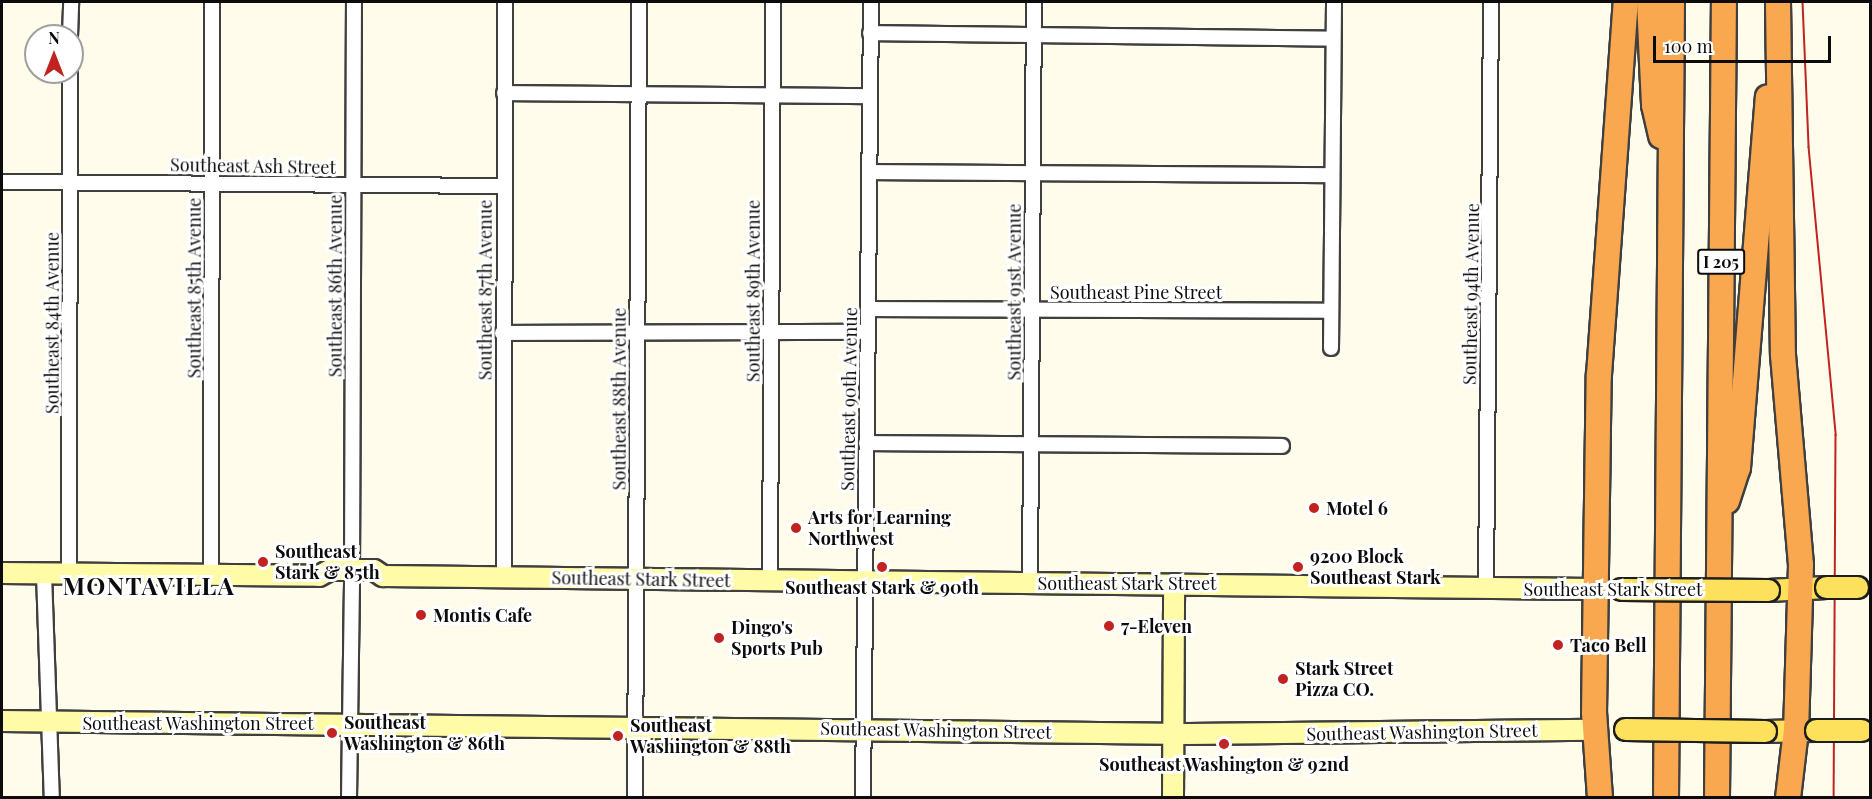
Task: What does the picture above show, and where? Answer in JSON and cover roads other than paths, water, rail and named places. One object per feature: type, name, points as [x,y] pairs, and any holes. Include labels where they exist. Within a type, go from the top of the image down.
[{"type":"highway","points":[[1600,798],[1594,730],[1594,589],[1603,282],[1626,2]]},
{"type":"highway","points":[[1649,2],[1654,105],[1669,168]]},
{"type":"highway","points":[[1666,798],[1672,2]]},
{"type":"highway","name":"I 205","points":[[1717,798],[1724,2]]},
{"type":"highway","points":[[1778,2],[1783,355],[1801,565],[1799,588],[1806,730],[1788,798]]},
{"type":"highway","points":[[1720,524],[1738,468],[1763,135],[1777,33]]},
{"type":"main road","name":"Southeast Stark Street","points":[[2,573],[319,576],[330,581],[352,576],[374,581],[383,576],[1594,589],[1768,590],[1864,587]]},
{"type":"main road","points":[[1173,798],[1174,584]]},
{"type":"main road","name":"Southeast Washington Street","points":[[2,721],[863,728],[1173,734],[1624,729],[1866,730]]},
{"type":"street","points":[[70,2],[70,24]]},
{"type":"street","name":"Southeast 85th Avenue","points":[[211,575],[212,2]]},
{"type":"street","name":"Southeast 86th Avenue","points":[[349,798],[354,2]]},
{"type":"street","name":"Southeast 87th Avenue","points":[[504,578],[502,333],[505,2]]},
{"type":"street","name":"Southeast 88th Avenue","points":[[635,798],[639,2]]},
{"type":"street","name":"Southeast 89th Avenue","points":[[770,581],[773,2]]},
{"type":"street","name":"Southeast 90th Avenue","points":[[863,798],[871,2]]},
{"type":"street","name":"Southeast 91st Avenue","points":[[1030,583],[1034,2]]},
{"type":"street","points":[[1331,348],[1334,2]]},
{"type":"street","name":"Southeast 94th Avenue","points":[[1486,588],[1491,2]]},
{"type":"street","points":[[870,33],[1334,39]]},
{"type":"street","name":"Southeast 84th Avenue","points":[[69,574],[70,84]]},
{"type":"street","points":[[504,93],[870,96]]},
{"type":"street","points":[[869,172],[1332,175]]},
{"type":"street","name":"Southeast Ash Street","points":[[2,182],[503,186]]},
{"type":"street","name":"Southeast Pine Street","points":[[868,309],[1331,312]]},
{"type":"street","points":[[502,333],[866,332]]},
{"type":"street","points":[[866,443],[1282,446]]},
{"type":"street","points":[[44,574],[52,798]]},
{"type":"tram line","points":[[1803,2],[1809,147],[1836,435],[1834,798]]},
{"type":"place","name":"Motel 6","points":[[1314,508]]},
{"type":"place","name":"Arts for Learning Northwest","points":[[796,528]]},
{"type":"place","name":"Southeast Stark & 85th","points":[[263,562]]},
{"type":"place","name":"Southeast Stark & 90th","points":[[882,567]]},
{"type":"place","name":"9200 Block Southeast Stark","points":[[1298,567]]},
{"type":"place","name":"Montis Cafe","points":[[421,615]]},
{"type":"place","name":"7-Eleven","points":[[1109,626]]},
{"type":"place","name":"Dingo's Sports Pub","points":[[719,638]]},
{"type":"place","name":"Taco Bell","points":[[1558,645]]},
{"type":"place","name":"Stark Street Pizza CO.","points":[[1283,679]]},
{"type":"place","name":"Southeast Washington & 86th","points":[[332,733]]},
{"type":"place","name":"Southeast Washington & 88th","points":[[618,736]]},
{"type":"place","name":"Southeast Washington & 92nd","points":[[1224,744]]},
{"type":"district","name":"MONTAVILLA","points":[[149,586]]}]
